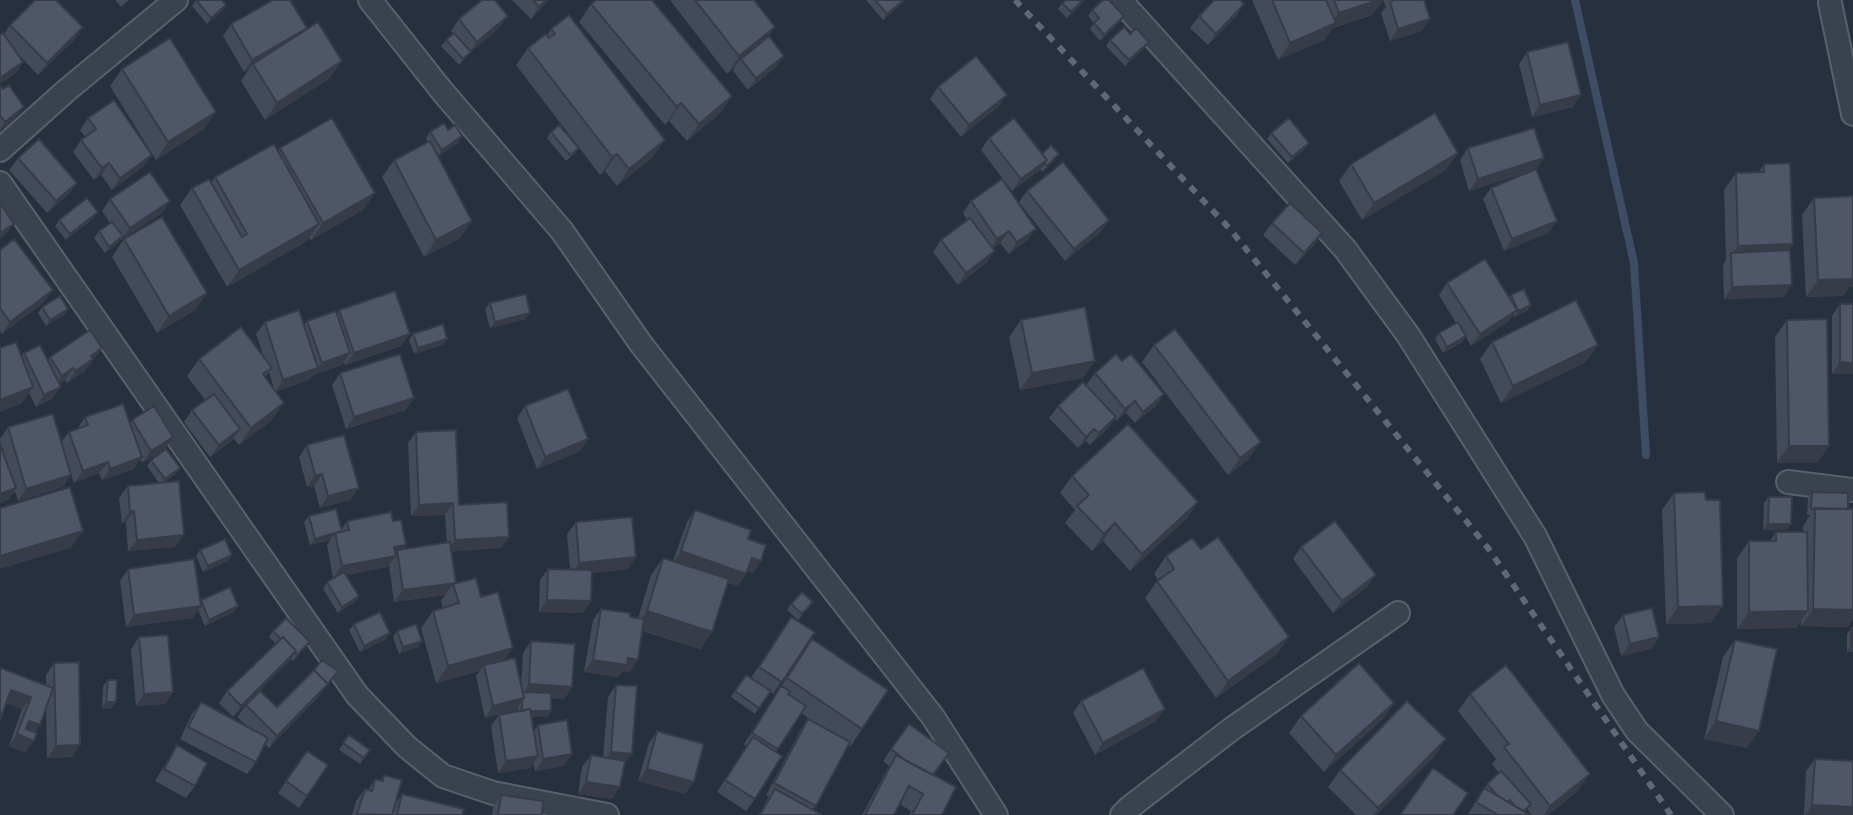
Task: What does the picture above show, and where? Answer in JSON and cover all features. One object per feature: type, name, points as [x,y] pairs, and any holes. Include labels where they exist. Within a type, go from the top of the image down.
[{"type":"street","points":[[0,150],[176,0]]},
{"type":"street","points":[[370,0],[442,91],[562,231],[641,344],[933,717],[996,815]]},
{"type":"street","points":[[1120,0],[1345,249],[1408,335],[1535,536],[1613,695],[1637,731],[1722,815]]},
{"type":"street","points":[[1830,3],[1853,114]]},
{"type":"street","points":[[0,183],[357,695],[407,747],[443,776],[493,793],[607,815]]},
{"type":"street","points":[[1788,482],[1853,490]]},
{"type":"street","points":[[1122,815],[1233,728],[1398,613]]},
{"type":"building","points":[[35,0],[56,0],[83,27],[47,63],[10,25]]},
{"type":"building","points":[[196,0],[222,0],[226,5],[211,18]]},
{"type":"building","points":[[273,0],[290,0],[307,28],[252,60],[231,24]]},
{"type":"building","points":[[482,0],[495,0],[508,16],[477,42],[459,19]]},
{"type":"building","points":[[533,0],[546,0],[539,7]]},
{"type":"building","points":[[596,0],[652,0],[732,96],[699,124],[681,103],[677,107],[591,4]]},
{"type":"building","points":[[695,0],[754,0],[775,27],[739,56]]},
{"type":"building","points":[[875,0],[904,0],[887,14]]},
{"type":"building","points":[[1066,0],[1083,0],[1071,12],[1062,3]]},
{"type":"building","points":[[1103,0],[1109,0],[1124,16],[1104,35],[1094,23],[1099,18],[1092,10]]},
{"type":"building","points":[[1214,0],[1240,0],[1244,4],[1216,34],[1199,16]]},
{"type":"building","points":[[1272,0],[1326,0],[1336,23],[1290,43]]},
{"type":"building","points":[[1334,0],[1378,0],[1339,13]]},
{"type":"building","points":[[1424,0],[1430,19],[1398,29],[1390,2]]},
{"type":"building","points":[[569,15],[665,140],[629,169],[617,154],[612,157],[528,48],[546,34],[549,38],[555,34],[551,29]]},
{"type":"building","points":[[318,22],[342,61],[277,103],[253,64]]},
{"type":"building","points":[[1124,27],[1130,34],[1136,28],[1149,42],[1129,60],[1110,40]]},
{"type":"building","points":[[3,33],[23,62],[0,78],[0,35]]},
{"type":"building","points":[[454,33],[471,52],[463,59],[446,40]]},
{"type":"building","points":[[769,36],[784,56],[756,78],[741,59]]},
{"type":"building","points":[[170,38],[216,112],[168,142],[122,69]]},
{"type":"building","points":[[1568,42],[1581,95],[1540,105],[1527,52]]},
{"type":"building","points":[[976,56],[1007,95],[969,125],[938,87]]},
{"type":"building","points":[[0,85],[3,89],[9,85],[24,107],[5,122],[0,116]]},
{"type":"building","points":[[114,100],[152,155],[120,178],[109,163],[102,168],[81,140],[96,129],[88,118]]},
{"type":"building","points":[[1435,113],[1458,153],[1374,203],[1351,164]]},
{"type":"building","points":[[332,118],[375,193],[323,223],[280,148]]},
{"type":"building","points":[[1014,118],[1047,160],[1021,179],[989,138]]},
{"type":"building","points":[[1289,118],[1309,143],[1292,157],[1271,133]]},
{"type":"building","points":[[444,123],[448,130],[455,125],[462,136],[442,150],[430,132]]},
{"type":"building","points":[[559,125],[579,148],[570,155],[551,132]]},
{"type":"building","points":[[1534,128],[1544,158],[1478,179],[1468,148]]},
{"type":"building","points":[[39,139],[77,183],[56,201],[18,158]]},
{"type":"building","points":[[430,141],[472,221],[436,240],[394,160]]},
{"type":"building","points":[[274,144],[319,224],[239,270],[192,188],[209,179],[242,237],[247,234],[215,177]]},
{"type":"building","points":[[1051,145],[1059,154],[1047,166],[1042,154]]},
{"type":"building","points":[[1063,162],[1109,220],[1074,249],[1027,191]]},
{"type":"building","points":[[1790,163],[1793,244],[1738,246],[1736,173],[1764,172],[1764,164]]},
{"type":"building","points":[[1536,169],[1557,221],[1512,239],[1491,188]]},
{"type":"building","points":[[150,172],[170,201],[130,228],[110,199]]},
{"type":"building","points":[[1002,179],[1036,229],[1017,242],[1009,231],[997,239],[971,201]]},
{"type":"building","points":[[1853,196],[1853,279],[1818,280],[1814,198]]},
{"type":"building","points":[[87,198],[98,212],[70,234],[59,220]]},
{"type":"building","points":[[0,203],[14,224],[0,233]]},
{"type":"building","points":[[1290,203],[1322,233],[1304,253],[1272,223]]},
{"type":"building","points":[[162,217],[207,293],[169,316],[124,239]]},
{"type":"building","points":[[970,218],[995,251],[966,273],[941,240]]},
{"type":"building","points":[[112,222],[123,236],[109,247],[99,231]]},
{"type":"building","points":[[14,239],[53,290],[10,322],[0,308],[0,250]]},
{"type":"building","points":[[1790,250],[1792,285],[1732,287],[1731,253]]},
{"type":"building","points":[[1485,259],[1517,310],[1480,334],[1447,283]]},
{"type":"building","points":[[1524,289],[1531,305],[1518,311],[1511,295]]},
{"type":"building","points":[[395,291],[410,334],[354,353],[339,310]]},
{"type":"building","points":[[526,294],[530,313],[495,322],[490,303]]},
{"type":"building","points":[[60,296],[68,309],[50,320],[42,307]]},
{"type":"building","points":[[1576,300],[1598,345],[1513,386],[1492,342]]},
{"type":"building","points":[[1840,304],[1853,304],[1853,363],[1840,362]]},
{"type":"building","points":[[1085,307],[1095,361],[1032,373],[1021,320]]},
{"type":"building","points":[[299,310],[318,368],[283,380],[265,322]]},
{"type":"building","points":[[336,311],[350,353],[322,363],[307,321]]},
{"type":"building","points":[[1827,319],[1829,446],[1789,446],[1787,320]]},
{"type":"building","points":[[1458,322],[1466,336],[1447,347],[1439,333]]},
{"type":"building","points":[[443,324],[447,339],[418,348],[413,334]]},
{"type":"building","points":[[241,327],[272,368],[263,374],[284,403],[251,428],[199,359]]},
{"type":"building","points":[[1175,329],[1261,442],[1240,458],[1154,345]]},
{"type":"building","points":[[90,330],[102,348],[76,371],[73,368],[62,376],[50,357]]},
{"type":"building","points":[[16,342],[33,387],[0,400],[0,348]]},
{"type":"building","points":[[40,345],[61,387],[44,395],[24,353]]},
{"type":"building","points":[[400,354],[414,398],[354,417],[340,373]]},
{"type":"building","points":[[1116,354],[1122,361],[1131,354],[1164,394],[1143,412],[1135,401],[1125,409],[1095,373]]},
{"type":"building","points":[[1083,382],[1116,417],[1099,433],[1094,429],[1086,437],[1058,406]]},
{"type":"building","points":[[568,389],[588,439],[545,457],[525,406]]},
{"type":"building","points":[[214,394],[240,429],[219,445],[192,410]]},
{"type":"building","points":[[123,404],[142,457],[110,469],[108,462],[83,471],[69,432],[88,425],[85,417]]},
{"type":"building","points":[[154,406],[173,437],[151,451],[132,420]]},
{"type":"building","points":[[53,414],[71,475],[26,489],[8,427]]},
{"type":"building","points":[[1128,424],[1198,502],[1142,554],[1115,523],[1104,534],[1077,506],[1089,495],[1072,476]]},
{"type":"building","points":[[456,430],[459,505],[507,502],[509,537],[455,540],[453,503],[419,505],[416,432]]},
{"type":"building","points":[[344,435],[359,488],[328,496],[322,474],[315,475],[307,445]]},
{"type":"building","points":[[0,445],[16,488],[0,494]]},
{"type":"building","points":[[166,449],[180,468],[165,479],[151,460]]},
{"type":"building","points":[[179,481],[184,535],[137,540],[128,486]]},
{"type":"building","points":[[70,487],[83,531],[0,556],[0,508]]},
{"type":"building","points":[[1705,492],[1706,500],[1720,500],[1723,606],[1678,607],[1674,493]]},
{"type":"building","points":[[1812,492],[1848,493],[1848,509],[1811,509]]},
{"type":"building","points":[[1769,497],[1792,497],[1791,524],[1768,524]]},
{"type":"building","points":[[1815,508],[1853,509],[1853,610],[1813,609]]},
{"type":"building","points":[[336,509],[342,531],[315,539],[309,516]]},
{"type":"building","points":[[695,510],[751,530],[748,539],[766,545],[761,561],[752,558],[746,574],[681,551]]},
{"type":"building","points":[[391,512],[393,521],[401,520],[406,545],[394,547],[396,556],[342,566],[335,533],[349,530],[347,521]]},
{"type":"building","points":[[632,517],[636,557],[579,563],[576,522]]},
{"type":"building","points":[[1335,521],[1376,575],[1342,601],[1301,547]]},
{"type":"building","points":[[1776,532],[1807,532],[1808,611],[1749,612],[1749,541],[1776,541]]},
{"type":"building","points":[[1218,537],[1289,637],[1228,681],[1157,581],[1174,569],[1166,556],[1192,538],[1201,549]]},
{"type":"building","points":[[225,539],[232,555],[208,566],[200,550]]},
{"type":"building","points":[[450,542],[456,583],[403,590],[397,550]]},
{"type":"building","points":[[663,558],[729,579],[712,632],[647,611]]},
{"type":"building","points":[[194,559],[201,606],[134,615],[128,569]]},
{"type":"building","points":[[548,569],[592,570],[591,601],[547,600]]},
{"type":"building","points":[[344,572],[359,596],[342,607],[327,582]]},
{"type":"building","points":[[476,578],[481,597],[498,592],[513,648],[448,666],[433,611],[459,603],[453,584]]},
{"type":"building","points":[[230,587],[238,606],[209,620],[201,600]]},
{"type":"building","points":[[802,592],[813,602],[802,614],[791,604]]},
{"type":"building","points":[[1652,608],[1659,637],[1630,644],[1623,615]]},
{"type":"building","points":[[601,609],[630,613],[630,617],[644,619],[638,660],[628,658],[627,665],[593,660]]},
{"type":"building","points":[[380,612],[390,633],[364,646],[354,624]]},
{"type":"building","points":[[791,617],[815,632],[782,682],[759,667]]},
{"type":"building","points":[[286,618],[310,642],[297,655],[283,637],[281,639],[273,631]]},
{"type":"building","points":[[416,624],[422,641],[403,647],[397,631]]},
{"type":"building","points":[[168,635],[173,692],[144,694],[139,637]]},
{"type":"building","points":[[283,637],[296,651],[241,706],[227,691]]},
{"type":"building","points":[[812,639],[888,690],[862,729],[787,678]]},
{"type":"building","points":[[1735,640],[1777,649],[1759,731],[1716,721]]},
{"type":"building","points":[[531,641],[575,644],[572,687],[529,684]]},
{"type":"building","points":[[515,658],[524,698],[493,706],[484,665]]},
{"type":"building","points":[[322,660],[338,671],[328,684],[314,670]]},
{"type":"building","points":[[79,662],[80,745],[56,746],[54,663]]},
{"type":"building","points":[[1359,663],[1394,703],[1336,755],[1301,716]]},
{"type":"building","points":[[1506,665],[1590,774],[1550,806],[1504,747],[1509,744],[1470,694]]},
{"type":"building","points":[[1,668],[53,688],[40,725],[29,721],[26,729],[37,733],[34,741],[17,734],[31,697],[11,690],[0,720]]},
{"type":"building","points":[[1143,668],[1165,709],[1103,743],[1081,701]]},
{"type":"building","points":[[314,670],[328,684],[277,736],[246,705],[260,691],[277,707]]},
{"type":"building","points":[[746,675],[771,691],[759,708],[735,691]]},
{"type":"building","points":[[108,680],[117,680],[116,702],[106,702]]},
{"type":"building","points":[[616,685],[637,686],[632,754],[611,752]]},
{"type":"building","points":[[781,686],[806,706],[778,749],[752,733]]},
{"type":"building","points":[[523,692],[551,693],[551,711],[522,711]]},
{"type":"building","points":[[1407,701],[1446,739],[1378,808],[1340,770]]},
{"type":"building","points":[[201,702],[268,738],[256,762],[188,727]]},
{"type":"building","points":[[530,709],[538,756],[506,761],[499,715]]},
{"type":"building","points":[[808,719],[850,742],[816,806],[774,783]]},
{"type":"building","points":[[567,720],[572,754],[543,759],[538,725]]},
{"type":"building","points":[[909,724],[949,753],[933,775],[891,749]]},
{"type":"building","points":[[657,731],[704,744],[694,782],[647,769]]},
{"type":"building","points":[[349,735],[370,750],[364,758],[343,743]]},
{"type":"building","points":[[753,737],[782,756],[755,799],[725,780]]},
{"type":"building","points":[[177,745],[207,763],[195,786],[164,769]]},
{"type":"building","points":[[307,751],[328,765],[307,796],[286,781]]},
{"type":"building","points":[[591,755],[625,761],[620,787],[586,782]]},
{"type":"building","points":[[896,755],[956,787],[942,815],[912,815],[923,794],[909,786],[894,815],[865,815]]},
{"type":"building","points":[[1815,759],[1853,761],[1853,807],[1812,805]]},
{"type":"building","points":[[1433,768],[1468,793],[1453,815],[1400,815]]},
{"type":"building","points":[[1501,771],[1531,804],[1524,811],[1497,795],[1487,784]]},
{"type":"building","points":[[384,775],[402,780],[392,815],[357,814],[365,789],[372,791],[375,779],[383,781]]},
{"type":"building","points":[[1484,788],[1530,815],[1498,815],[1476,802]]},
{"type":"building","points":[[775,789],[821,814],[821,815],[760,815]]},
{"type":"building","points":[[402,794],[464,809],[462,815],[397,815]]},
{"type":"building","points":[[501,795],[543,801],[542,815],[498,815]]},
{"type":"waterway","points":[[1575,0],[1634,263],[1646,455]]},
{"type":"railway","points":[[1015,0],[1229,228],[1488,548],[1671,815]]}]
